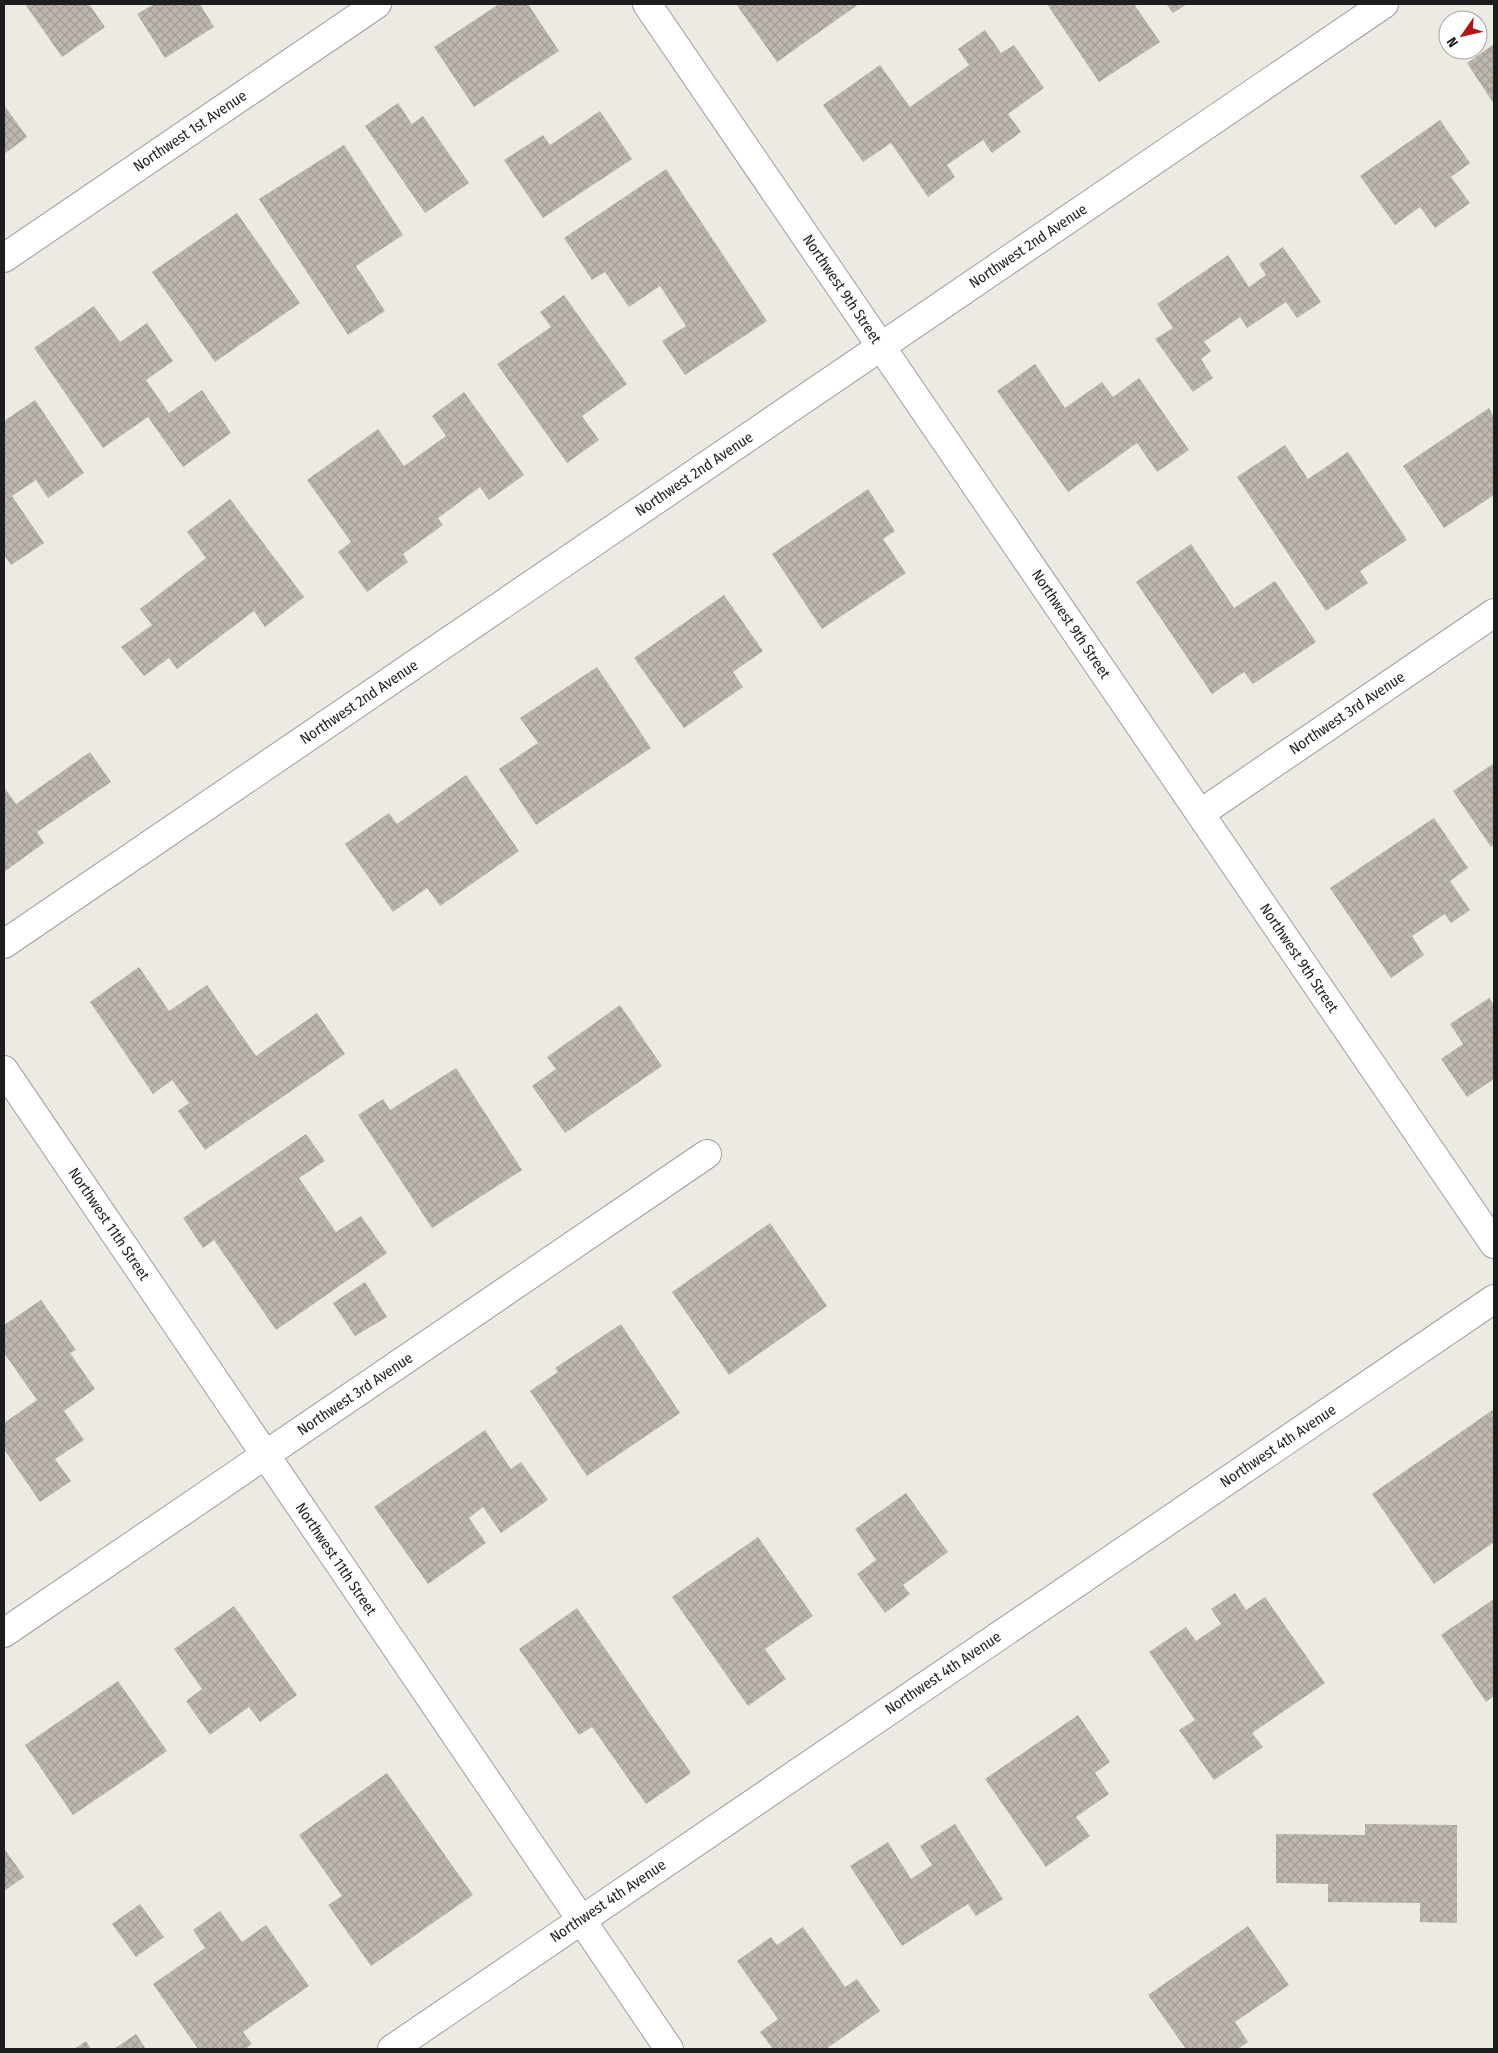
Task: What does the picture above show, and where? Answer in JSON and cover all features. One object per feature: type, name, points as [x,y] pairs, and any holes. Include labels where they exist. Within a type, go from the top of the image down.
[{"type":"street","name":"Northwest 1st Avenue","points":[[4,258],[377,4]]},
{"type":"street","name":"Northwest 9th Street","points":[[647,4],[1494,1244]]},
{"type":"street","name":"Northwest 2nd Avenue","points":[[4,944],[1384,4]]},
{"type":"street","name":"Northwest 3rd Avenue","points":[[1200,814],[1494,613]]},
{"type":"street","name":"Northwest 11th Street","points":[[4,1070],[669,2049]]},
{"type":"street","name":"Northwest 3rd Avenue","points":[[4,1633],[707,1154]]},
{"type":"street","name":"Northwest 4th Avenue","points":[[392,2049],[580,1919],[1494,1299]]},
{"type":"building","points":[[25,4],[89,4],[105,27],[62,57]]},
{"type":"building","points":[[154,4],[200,4],[214,27],[165,58],[137,14]]},
{"type":"building","points":[[499,4],[528,4],[559,51],[474,107],[434,47]]},
{"type":"building","points":[[736,4],[859,4],[777,62]]},
{"type":"building","points":[[1047,4],[1134,4],[1160,42],[1099,82]]},
{"type":"building","points":[[1166,4],[1187,4],[1173,13]]},
{"type":"building","points":[[985,30],[1001,53],[1014,45],[1044,88],[1008,114],[1021,132],[992,153],[983,140],[947,165],[955,177],[928,197],[891,143],[863,162],[823,105],[880,65],[910,107],[969,65],[958,49]]},
{"type":"building","points":[[1494,44],[1494,104],[1467,63],[1471,60],[1488,60],[1488,48]]},
{"type":"building","points":[[398,103],[412,124],[423,116],[469,183],[425,213],[365,126]]},
{"type":"building","points":[[4,105],[27,137],[4,154]]},
{"type":"building","points":[[600,111],[632,159],[543,218],[504,160],[543,135],[550,145]]},
{"type":"building","points":[[1440,120],[1470,163],[1451,177],[1470,203],[1435,228],[1420,207],[1395,225],[1360,176]]},
{"type":"building","points":[[344,145],[403,235],[356,266],[385,311],[348,335],[259,199]]},
{"type":"building","points":[[666,169],[767,321],[685,375],[662,341],[686,326],[660,286],[629,307],[605,272],[592,280],[564,238]]},
{"type":"building","points":[[237,213],[300,303],[215,362],[152,272]]},
{"type":"building","points":[[1283,247],[1321,302],[1297,318],[1286,302],[1247,328],[1240,317],[1204,342],[1211,351],[1201,359],[1213,378],[1193,392],[1155,339],[1173,328],[1157,304],[1228,255],[1249,287],[1266,275],[1259,264]]},
{"type":"building","points":[[564,295],[627,384],[582,416],[599,440],[567,463],[497,364],[551,327],[540,312]]},
{"type":"building","points":[[94,306],[120,342],[147,323],[173,361],[146,380],[169,413],[202,390],[231,433],[183,467],[148,417],[103,448],[34,348]]},
{"type":"building","points":[[1035,364],[1065,408],[1102,382],[1113,397],[1139,378],[1189,450],[1157,472],[1137,443],[1068,492],[997,391]]},
{"type":"building","points":[[464,392],[524,475],[489,500],[480,487],[438,518],[443,525],[403,554],[408,562],[367,592],[338,552],[351,542],[307,480],[378,429],[404,466],[446,436],[432,416]]},
{"type":"building","points":[[35,400],[84,473],[48,498],[36,480],[12,496],[44,543],[11,565],[4,555],[4,421]]},
{"type":"building","points":[[1489,408],[1494,417],[1494,495],[1444,528],[1403,466]]},
{"type":"building","points":[[1285,445],[1308,479],[1348,452],[1407,540],[1360,571],[1368,583],[1326,611],[1237,477]]},
{"type":"building","points":[[868,489],[895,531],[883,539],[906,573],[822,629],[772,554]]},
{"type":"building","points":[[230,499],[304,597],[265,627],[254,611],[177,669],[169,658],[144,676],[121,647],[152,625],[140,609],[206,558],[187,532]]},
{"type":"building","points":[[1191,544],[1234,608],[1275,581],[1316,642],[1253,684],[1244,672],[1212,694],[1136,582]]},
{"type":"building","points":[[724,595],[763,651],[733,672],[743,687],[684,728],[634,658]]},
{"type":"building","points":[[597,667],[651,748],[536,825],[499,769],[538,743],[520,718]]},
{"type":"building","points":[[90,752],[111,782],[37,832],[44,843],[4,872],[4,787],[16,804]]},
{"type":"building","points":[[1494,763],[1494,845],[1491,847],[1453,791]]},
{"type":"building","points":[[466,775],[519,851],[440,906],[427,888],[393,912],[345,844],[389,813],[397,824]]},
{"type":"building","points":[[1434,818],[1468,868],[1450,881],[1470,910],[1451,923],[1445,914],[1412,936],[1424,955],[1391,978],[1330,888]]},
{"type":"building","points":[[139,967],[169,1011],[207,985],[256,1056],[317,1013],[345,1054],[205,1150],[178,1111],[189,1103],[172,1080],[153,1094],[90,1002]]},
{"type":"building","points":[[1489,998],[1494,1005],[1494,1079],[1467,1097],[1441,1059],[1463,1044],[1450,1024]]},
{"type":"building","points":[[620,1005],[662,1066],[565,1133],[532,1086],[556,1069],[547,1057]]},
{"type":"building","points":[[456,1068],[522,1170],[432,1228],[358,1115],[383,1099],[390,1110]]},
{"type":"building","points":[[306,1134],[325,1161],[299,1178],[336,1232],[361,1216],[387,1253],[276,1330],[214,1240],[203,1248],[183,1218]]},
{"type":"building","points":[[770,1223],[827,1306],[729,1375],[672,1292]]},
{"type":"building","points":[[365,1282],[387,1317],[355,1336],[333,1303]]},
{"type":"building","points":[[41,1300],[76,1350],[70,1353],[95,1389],[64,1411],[84,1440],[55,1459],[71,1481],[40,1502],[4,1449],[4,1423],[37,1400],[4,1353],[4,1325]]},
{"type":"building","points":[[621,1324],[680,1413],[587,1476],[530,1391],[558,1372],[555,1368]]},
{"type":"building","points":[[1494,1409],[1494,1542],[1434,1584],[1372,1494]]},
{"type":"building","points":[[485,1430],[511,1469],[521,1462],[548,1500],[501,1533],[483,1507],[469,1518],[486,1543],[428,1584],[374,1507]]},
{"type":"building","points":[[906,1493],[948,1552],[903,1585],[910,1594],[885,1613],[857,1574],[876,1560],[855,1529]]},
{"type":"building","points":[[758,1537],[813,1616],[765,1649],[786,1679],[748,1706],[672,1597]]},
{"type":"building","points":[[1235,1593],[1246,1610],[1265,1597],[1325,1683],[1252,1733],[1263,1747],[1214,1780],[1179,1730],[1195,1720],[1149,1652],[1186,1627],[1196,1641],[1221,1624],[1211,1609]]},
{"type":"building","points":[[1494,1599],[1494,1696],[1486,1702],[1441,1635]]},
{"type":"building","points":[[234,1606],[297,1695],[260,1722],[249,1707],[210,1735],[186,1701],[202,1689],[174,1649]]},
{"type":"building","points":[[577,1608],[691,1773],[646,1804],[592,1727],[579,1735],[519,1649]]},
{"type":"building","points":[[118,1681],[167,1751],[73,1815],[25,1745]]},
{"type":"building","points":[[1078,1715],[1110,1762],[1095,1773],[1109,1794],[1076,1817],[1090,1836],[1046,1867],[985,1779]]},
{"type":"building","points":[[387,1773],[473,1895],[371,1966],[328,1905],[342,1896],[299,1835]]},
{"type":"building","points":[[955,1824],[1003,1899],[976,1916],[968,1904],[902,1946],[850,1866],[888,1842],[911,1879],[932,1865],[920,1846]]},
{"type":"building","points":[[1365,1824],[1457,1825],[1457,1923],[1420,1922],[1420,1903],[1328,1902],[1328,1884],[1276,1883],[1276,1834],[1365,1835]]},
{"type":"building","points":[[4,1848],[24,1877],[4,1891]]},
{"type":"building","points":[[140,1904],[164,1937],[136,1957],[112,1924]]},
{"type":"building","points":[[220,1911],[242,1942],[266,1925],[309,1986],[243,2032],[252,2044],[245,2049],[198,2049],[153,1984],[205,1948],[193,1930]]},
{"type":"building","points":[[1248,1926],[1289,1985],[1235,2022],[1248,2042],[1238,2049],[1186,2049],[1148,1995]]},
{"type":"building","points":[[803,1927],[845,1987],[857,1979],[880,2011],[826,2049],[773,2049],[760,2032],[778,2019],[737,1961],[771,1937],[777,1945]]},
{"type":"building","points":[[136,2034],[146,2049],[114,2049]]},
{"type":"building","points":[[86,2041],[91,2049],[74,2049]]}]
